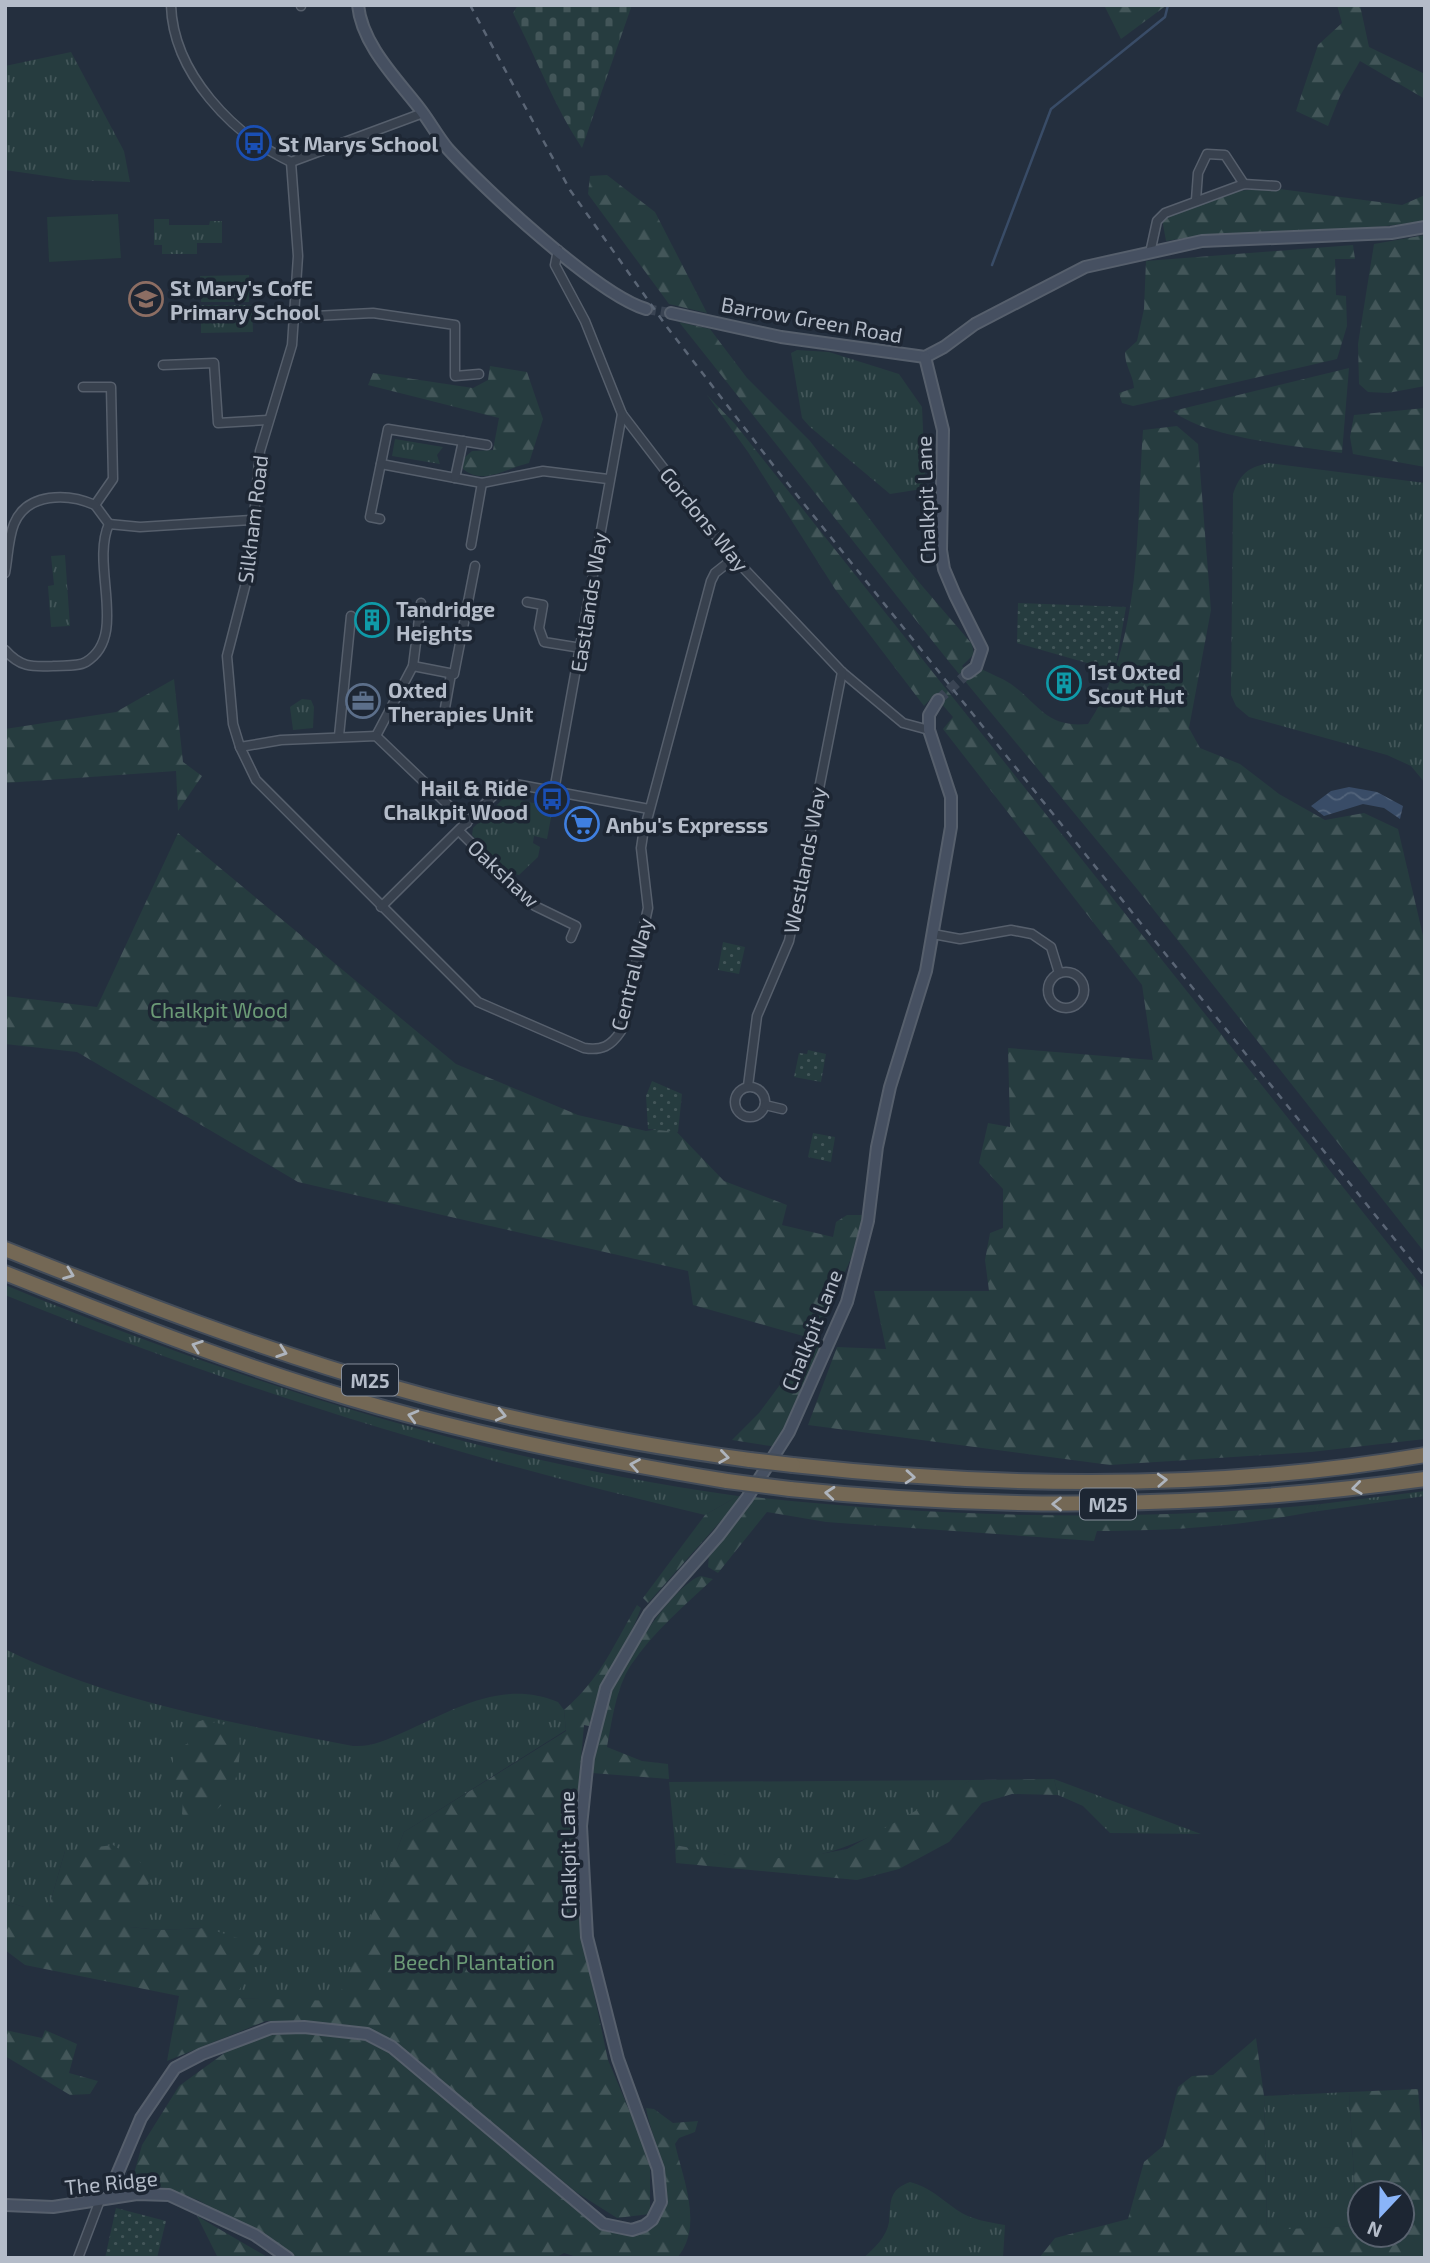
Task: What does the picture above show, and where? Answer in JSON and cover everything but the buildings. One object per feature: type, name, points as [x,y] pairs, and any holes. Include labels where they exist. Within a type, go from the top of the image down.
[{"type":"highway","name":"M25","points":[[5,1249],[201,1324],[386,1385],[600,1437],[750,1460],[947,1479],[1103,1482],[1257,1475],[1425,1455]]},
{"type":"highway","name":"M25","points":[[5,1273],[191,1345],[377,1406],[531,1445],[727,1481],[790,1489],[944,1501],[1139,1504],[1294,1494],[1425,1479]]},
{"type":"street","points":[[170,5],[172,27],[179,46],[218,108],[245,136],[266,151],[291,162],[423,113]]},
{"type":"street","points":[[358,5],[366,33],[447,147],[478,179],[558,250],[618,298],[646,309]]},
{"type":"street","points":[[1196,200],[1198,173],[1207,154],[1225,155],[1244,184]]},
{"type":"street","name":"Silkham Road","points":[[291,162],[298,256],[295,317],[292,345],[260,451],[251,520],[249,571],[227,656],[233,724],[240,747],[256,780],[381,907]]},
{"type":"street","points":[[1150,253],[1157,221],[1165,213],[1244,184],[1276,186]]},
{"type":"street","name":"Barrow Green Road","points":[[671,313],[781,337],[925,357],[944,348],[975,324],[1085,267],[1202,241],[1391,233],[1425,227]]},
{"type":"street","name":"Gordons Way","points":[[558,250],[555,265],[585,321],[622,414],[734,558],[842,672],[903,723],[929,730]]},
{"type":"street","points":[[295,317],[373,313],[455,324],[456,376],[479,374]]},
{"type":"street","name":"Chalkpit Lane","points":[[925,357],[943,430],[941,550],[944,569],[982,649],[976,667],[968,674]]},
{"type":"street","points":[[163,365],[214,363],[218,423],[268,420]]},
{"type":"street","points":[[83,387],[111,387],[113,479],[95,505]]},
{"type":"street","name":"Eastlands Way","points":[[554,791],[581,648],[608,479],[622,414]]},
{"type":"street","points":[[380,519],[370,517],[388,429],[487,445]]},
{"type":"street","points":[[454,478],[463,441]]},
{"type":"street","points":[[381,464],[482,483],[544,471],[608,479]]},
{"type":"street","points":[[471,545],[482,483]]},
{"type":"street","points":[[5,573],[14,524],[28,506],[41,499],[65,497],[95,505],[109,524],[140,527],[251,520]]},
{"type":"street","points":[[5,650],[28,667],[84,664],[100,650],[107,631],[101,548],[109,524]]},
{"type":"street","name":"Central Way","points":[[381,907],[478,1002],[584,1048],[596,1050],[608,1046],[621,1031],[648,908],[641,848],[649,809],[711,581],[715,573],[734,558]]},
{"type":"street","points":[[445,708],[475,566]]},
{"type":"street","points":[[376,736],[413,666],[421,603]]},
{"type":"street","points":[[527,603],[544,605],[539,628],[544,642],[581,648]]},
{"type":"street","points":[[339,736],[351,616]]},
{"type":"street","points":[[413,666],[451,674]]},
{"type":"street","name":"Westlands Way","points":[[748,1086],[757,1016],[789,941],[842,672]]},
{"type":"street","points":[[929,730],[929,715],[938,700]]},
{"type":"street","name":"Chalkpit Lane","points":[[114,2196],[113,2184],[141,2118],[174,2068],[202,2054],[271,2028],[304,2027],[366,2035],[392,2047],[603,2224],[632,2230],[652,2220],[661,2202],[658,2169],[618,2059],[587,1937],[581,1826],[588,1758],[606,1688],[649,1614],[747,1498],[789,1432],[833,1339],[847,1302],[869,1221],[881,1127],[916,1009],[933,934],[952,813],[951,797],[929,730]]},
{"type":"street","points":[[240,747],[259,742],[376,736],[467,823]]},
{"type":"street","points":[[381,907],[503,786],[515,784],[649,809]]},
{"type":"street","name":"Oakshaw","points":[[459,831],[535,906],[576,926],[572,938]]},
{"type":"street","points":[[933,934],[960,939],[1003,931],[1032,934],[1051,947],[1059,973]]},
{"type":"street","points":[[1070,972],[1082,983],[1083,995],[1072,1007],[1060,1007],[1050,1000],[1048,988],[1059,973],[1070,972]]},
{"type":"street","points":[[748,1086],[760,1089],[765,1105],[755,1116],[745,1117],[737,1111],[736,1096],[748,1086]]},
{"type":"street","points":[[765,1105],[782,1109]]},
{"type":"street","name":"The Ridge","points":[[5,2205],[53,2207],[114,2196],[169,2195],[255,2235],[288,2258]]},
{"type":"street","points":[[78,2258],[100,2200]]},
{"type":"green space","points":[[518,5],[632,5],[582,148],[554,98],[513,13]]},
{"type":"green space","points":[[1104,5],[1167,5],[1121,39]]},
{"type":"green space","points":[[1337,5],[1360,5],[1369,47],[1425,74],[1425,99],[1360,61],[1340,96],[1328,126],[1296,111],[1318,45],[1342,23]]},
{"type":"green space","points":[[71,52],[124,151],[130,182],[74,180],[5,170],[5,66]]},
{"type":"green space","points":[[607,175],[655,212],[707,313],[669,304],[588,194],[590,176]]},
{"type":"green space","points":[[1272,188],[1402,205],[1425,195],[1425,221],[1360,228],[1198,236],[1166,241],[1162,219],[1225,192]]},
{"type":"green space","points":[[118,214],[121,258],[49,262],[47,217]]},
{"type":"green space","points":[[154,219],[169,219],[169,225],[209,225],[210,221],[222,221],[222,243],[197,243],[197,254],[162,254],[162,245],[154,245]]},
{"type":"green space","points":[[1425,235],[1425,386],[1388,393],[1368,392],[1359,384],[1358,344],[1374,244]]},
{"type":"green space","points":[[1353,245],[1355,259],[1335,259],[1336,295],[1346,296],[1347,326],[1337,359],[1133,406],[1122,403],[1119,393],[1134,388],[1125,352],[1137,341],[1144,309],[1146,261]]},
{"type":"green space","points":[[249,275],[249,302],[201,302],[200,276]]},
{"type":"green space","points":[[201,305],[252,305],[253,332],[201,333]]},
{"type":"green space","points":[[679,322],[710,329],[747,378],[810,441],[912,574],[972,644],[974,654],[962,666],[972,678],[981,669],[1000,678],[1011,684],[1044,713],[1062,722],[1088,724],[1106,692],[1119,657],[1134,582],[1143,430],[1177,426],[1198,444],[1211,610],[1189,728],[1200,748],[1240,764],[1279,794],[1325,820],[1364,813],[1398,829],[1425,944],[1425,1253],[1142,895],[950,663]]},
{"type":"green space","points":[[797,350],[829,352],[899,374],[922,407],[925,473],[922,489],[890,494],[810,427],[802,418],[791,353]]},
{"type":"green space","points":[[490,366],[527,372],[543,419],[529,463],[487,476],[471,474],[463,469],[463,459],[472,451],[493,450],[499,418],[368,385],[373,373],[473,388],[488,380]]},
{"type":"green space","points":[[1349,368],[1342,453],[1229,434],[1207,428],[1173,411]]},
{"type":"green space","points":[[707,395],[735,424],[1425,1290],[1425,1439],[1311,1452],[1110,1465],[808,1425],[837,1347],[886,1349],[874,1291],[989,1291],[985,1260],[990,1233],[1003,1228],[1003,1189],[979,1163],[988,1123],[1010,1127],[1008,1048],[1153,1060],[1142,985],[943,729],[953,717],[934,695],[924,706],[835,589],[748,452]]},
{"type":"green space","points":[[1425,408],[1425,467],[1353,454],[1350,437],[1354,415]]},
{"type":"green space","points":[[395,439],[443,447],[437,455],[440,464],[392,456]]},
{"type":"green space","points":[[1269,463],[1425,483],[1425,783],[1411,766],[1387,755],[1249,717],[1236,706],[1231,695],[1233,494],[1246,472]]},
{"type":"green space","points":[[65,555],[70,626],[51,627],[48,586],[54,585],[51,556]]},
{"type":"green space","points":[[1018,603],[1126,607],[1115,671],[1017,643]]},
{"type":"green space","points":[[174,679],[183,762],[202,776],[178,811],[176,771],[5,783],[5,729],[116,712]]},
{"type":"green space","points":[[302,699],[311,700],[314,707],[313,728],[293,730],[290,707]]},
{"type":"green space","points":[[505,797],[553,807],[547,839],[534,836],[533,843],[540,847],[538,857],[519,875],[510,873],[472,835],[473,828]]},
{"type":"green space","name":"Chalkpit Wood","points":[[178,833],[456,1064],[578,1115],[646,1131],[672,1127],[724,1181],[787,1205],[782,1225],[833,1237],[836,1222],[847,1215],[862,1215],[858,1243],[815,1338],[827,1341],[777,1447],[732,1440],[759,1413],[814,1339],[693,1305],[688,1271],[298,1182],[77,1052],[5,1044],[5,996],[97,1007]]},
{"type":"green space","points":[[723,942],[745,947],[739,974],[718,970]]},
{"type":"green space","points":[[808,1050],[826,1054],[821,1082],[794,1077],[799,1053],[807,1054]]},
{"type":"green space","points":[[652,1081],[682,1094],[678,1132],[648,1129],[646,1096]]},
{"type":"green space","points":[[813,1133],[835,1137],[831,1162],[808,1157]]},
{"type":"green space","points":[[5,1285],[184,1354],[365,1414],[550,1462],[738,1496],[705,1515],[439,1445],[263,1391],[90,1329],[5,1295]]},
{"type":"green space","points":[[1425,1491],[1425,1496],[1312,1512],[1321,1504]]},
{"type":"green space","points":[[738,1496],[743,1496],[648,1603],[643,1598],[705,1515]]},
{"type":"green space","points":[[753,1497],[895,1509],[1037,1515],[1179,1514],[1321,1504],[1312,1512],[1232,1524],[1179,1529],[1097,1531],[1094,1541],[826,1522],[767,1512],[718,1573],[708,1567],[709,1555]]},
{"type":"green space","points":[[701,1576],[713,1579],[659,1630],[626,1674],[615,1705],[607,1747],[642,1761],[668,1764],[669,1779],[592,1773],[604,1708],[622,1669],[662,1610],[690,1582]]},
{"type":"green space","name":"Beech Plantation","points":[[637,1605],[641,1608],[635,1623],[600,1695],[589,1726],[584,1725],[575,1828],[582,1937],[608,2060],[650,2159],[650,2214],[617,2218],[576,2192],[394,2041],[367,2029],[305,2021],[266,2021],[167,2061],[179,1996],[25,1965],[5,1950],[5,1901],[24,1907],[49,1907],[65,1851],[113,1845],[154,1871],[130,1927],[160,1930],[206,1928],[263,1946],[235,1998],[337,2001],[404,1832],[566,1731],[564,1710],[597,1674]]},
{"type":"green space","points":[[5,1649],[46,1668],[132,1697],[220,1719],[353,1746],[385,1740],[461,1706],[498,1695],[537,1696],[558,1702],[564,1710],[566,1730],[404,1832],[338,2002],[235,1998],[206,1928],[160,1930],[130,1927],[65,1851],[49,1907],[24,1907],[5,1901]]},
{"type":"green space","points":[[203,1720],[230,1726],[239,1733],[239,1765],[233,1786],[222,1804],[212,1813],[188,1823],[182,1814],[184,1788],[173,1777],[173,1750],[187,1744],[194,1723]]},
{"type":"green space","points":[[1054,1779],[1201,1834],[1110,1833],[1083,1806],[1058,1795]]},
{"type":"green space","points":[[1054,1779],[1058,1795],[1012,1794],[982,1803],[949,1842],[899,1869],[857,1880],[676,1863],[675,1845],[728,1855],[794,1859],[847,1849],[971,1780]]},
{"type":"green space","points":[[971,1780],[865,1839],[820,1855],[767,1860],[675,1845],[669,1782]]},
{"type":"green space","points":[[5,2030],[42,2038],[45,2030],[77,2044],[69,2073],[98,2081],[90,2094],[70,2095],[5,2056]]},
{"type":"green space","points":[[306,2033],[364,2040],[390,2053],[598,2226],[632,2235],[652,2227],[661,2213],[665,2199],[663,2169],[646,2108],[654,2109],[673,2123],[698,2121],[695,2132],[679,2138],[675,2144],[689,2202],[689,2232],[685,2246],[677,2258],[580,2258],[564,2253],[555,2258],[297,2258],[198,2200],[161,2187],[130,2188],[142,2145],[179,2086],[230,2049],[267,2035]]},
{"type":"green space","points":[[1256,2038],[1264,2096],[1267,2230],[1346,2226],[1346,2249],[1416,2249],[1416,2179],[1354,2179],[1349,2092],[1418,2089],[1425,2172],[1425,2258],[1039,2258],[1055,2238],[1128,2219],[1144,2162],[1163,2146],[1178,2087],[1192,2076],[1213,2075]]},
{"type":"green space","points":[[1349,2092],[1354,2179],[1346,2179],[1346,2227],[1267,2231],[1264,2096]]},
{"type":"green space","points":[[910,2182],[929,2190],[968,2216],[1005,2225],[1003,2258],[863,2258],[886,2232],[894,2193]]},
{"type":"green space","points":[[116,2208],[166,2221],[157,2258],[105,2258]]},
{"type":"green space","points":[[197,2216],[269,2258],[218,2258]]},
{"type":"water","points":[[1349,787],[1377,792],[1403,806],[1400,819],[1384,808],[1363,804],[1324,816],[1311,806],[1331,791]]},
{"type":"waterway","points":[[992,265],[1051,109],[1165,17],[1168,5]]},
{"type":"tunnel","points":[[646,309],[671,313]]},
{"type":"tunnel","points":[[938,700],[968,673]]},
{"type":"railway","points":[[470,5],[570,190],[667,327],[780,474],[1425,1277]]},
{"type":"place","name":"St Marys School","points":[[254,143]]},
{"type":"place","name":"St Mary's CofE Primary School","points":[[146,299]]},
{"type":"place","name":"Tandridge Heights","points":[[372,620]]},
{"type":"place","name":"1st Oxted Scout Hut","points":[[1064,683]]},
{"type":"place","name":"Oxted Therapies Unit","points":[[363,701]]},
{"type":"place","name":"Hail & Ride Chalkpit Wood","points":[[552,799]]},
{"type":"place","name":"Anbu's Expresss","points":[[582,824]]}]
